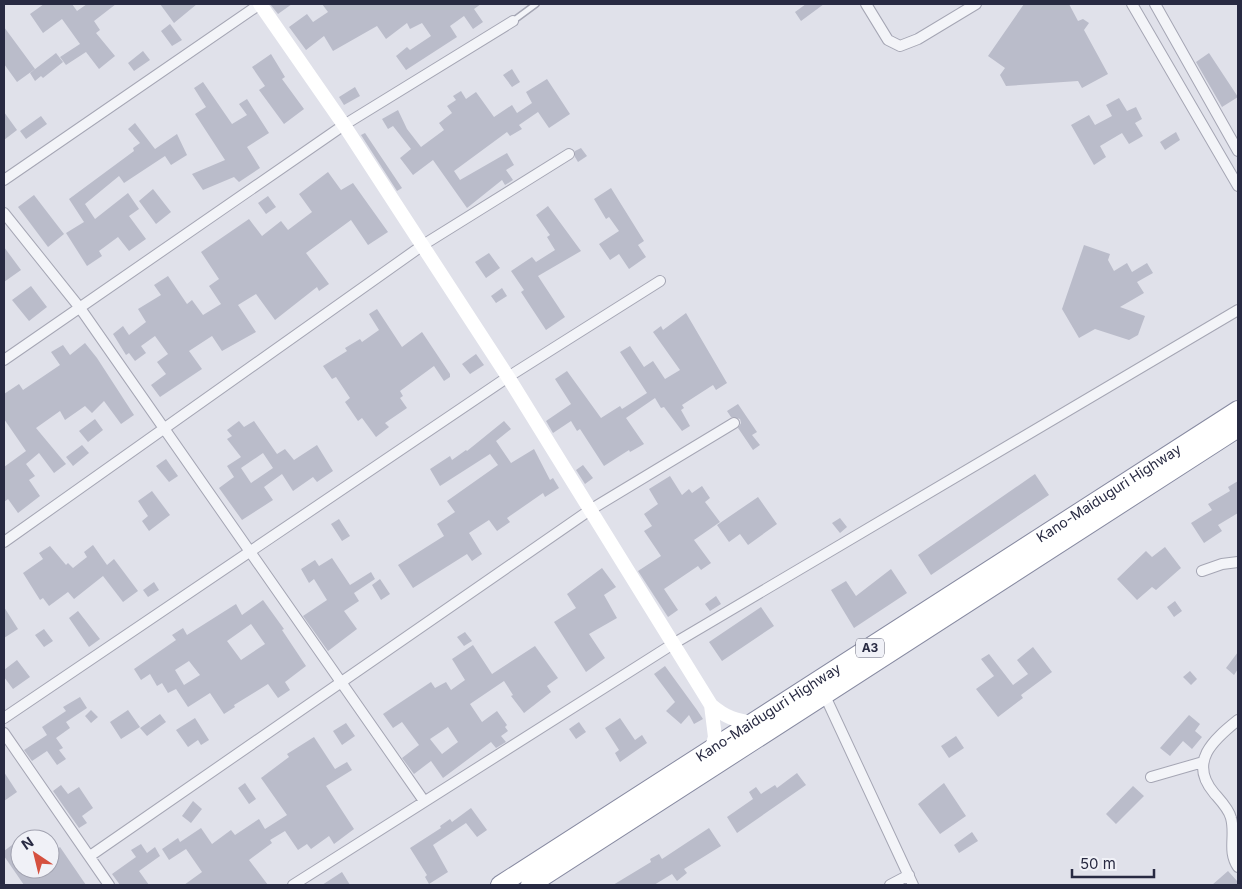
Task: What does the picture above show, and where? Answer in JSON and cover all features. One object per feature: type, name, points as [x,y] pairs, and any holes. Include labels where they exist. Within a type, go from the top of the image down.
[{"type":"highway","name":"Kano-Maiduguri Highway","points":[[523,882],[711,751],[1238,410]]},
{"type":"highway","name":"Kano-Maiduguri Highway","points":[[500,885],[523,882],[824,696],[1238,428]]},
{"type":"street","points":[[4,180],[260,4],[344,125],[508,377],[711,705],[724,716],[738,721],[754,723]]},
{"type":"street","points":[[866,4],[888,40],[900,46],[918,39],[976,4]]},
{"type":"street","points":[[1132,4],[1238,186]]},
{"type":"street","points":[[1155,4],[1238,151]]},
{"type":"street","points":[[4,360],[344,125],[513,21]]},
{"type":"street","points":[[4,542],[423,245],[569,154]]},
{"type":"street","points":[[4,214],[80,308],[165,427],[424,801]]},
{"type":"street","points":[[4,718],[249,550],[508,377],[660,281]]},
{"type":"street","points":[[293,885],[673,644],[1238,310]]},
{"type":"street","points":[[90,856],[590,510],[734,423]]},
{"type":"street","points":[[1202,571],[1222,564],[1238,562]]},
{"type":"street","points":[[824,696],[914,885]]},
{"type":"street","points":[[711,705],[715,724],[715,737],[711,751]]},
{"type":"street","points":[[1238,720],[1214,742],[1203,762],[1205,781],[1231,816],[1231,852],[1238,867]]},
{"type":"street","points":[[4,733],[110,885]]},
{"type":"street","points":[[1151,777],[1203,762]]},
{"type":"street","points":[[890,885],[909,875]]},
{"type":"lane","points":[[513,21],[536,4]]},
{"type":"building","points":[[44,4],[72,4],[77,11],[87,4],[116,4],[94,21],[100,30],[96,33],[115,56],[99,69],[86,52],[66,65],[60,57],[80,44],[62,19],[43,33],[30,14]]},
{"type":"building","points":[[160,4],[197,4],[174,23]]},
{"type":"building","points":[[270,4],[292,4],[278,14]]},
{"type":"building","points":[[322,4],[481,4],[474,9],[483,22],[473,29],[464,16],[450,26],[457,37],[406,70],[396,56],[407,47],[410,50],[431,36],[422,23],[410,29],[407,23],[386,39],[377,26],[333,51],[324,36],[306,50],[289,27],[307,14],[313,22],[328,12]]},
{"type":"building","points":[[806,4],[824,4],[801,21],[795,12]]},
{"type":"building","points":[[1024,4],[1069,4],[1078,21],[1083,19],[1089,23],[1084,30],[1108,74],[1082,88],[1078,81],[1006,86],[1000,75],[1005,68],[988,56]]},
{"type":"building","points":[[170,24],[182,40],[172,46],[161,31]]},
{"type":"building","points":[[4,27],[35,69],[17,82],[4,64]]},
{"type":"building","points":[[143,51],[150,60],[134,71],[128,63]]},
{"type":"building","points":[[56,53],[63,62],[43,78],[41,76],[35,81],[30,73]]},
{"type":"building","points":[[1209,53],[1238,97],[1222,107],[1196,62]]},
{"type":"building","points":[[271,54],[285,77],[282,79],[304,109],[284,124],[259,90],[265,86],[252,67]]},
{"type":"building","points":[[512,69],[520,82],[512,87],[503,75]]},
{"type":"building","points":[[547,79],[570,114],[549,128],[538,112],[519,125],[522,129],[510,136],[507,132],[454,171],[460,180],[507,153],[514,165],[506,170],[513,180],[505,185],[502,180],[467,208],[433,160],[413,175],[400,158],[411,149],[393,126],[388,129],[382,119],[398,110],[407,129],[421,147],[444,130],[439,123],[452,113],[447,106],[456,100],[453,96],[461,91],[466,99],[476,92],[494,117],[512,105],[517,113],[532,103],[526,92]]},
{"type":"building","points":[[203,82],[232,124],[247,115],[239,104],[247,99],[269,133],[247,147],[260,168],[239,182],[234,177],[203,190],[192,174],[225,160],[195,114],[206,107],[194,88]]},
{"type":"building","points":[[355,87],[360,96],[344,105],[339,97]]},
{"type":"building","points":[[1119,98],[1127,111],[1136,107],[1142,119],[1135,123],[1143,136],[1129,144],[1122,133],[1100,146],[1106,157],[1094,165],[1071,125],[1089,115],[1095,125],[1112,116],[1106,105]]},
{"type":"building","points":[[4,112],[17,130],[4,140]]},
{"type":"building","points":[[41,116],[47,124],[26,139],[20,131]]},
{"type":"building","points":[[135,123],[155,149],[177,134],[187,155],[171,165],[165,156],[124,183],[119,176],[85,204],[95,219],[128,193],[139,209],[129,216],[146,239],[129,251],[118,237],[99,251],[102,256],[87,266],[66,233],[84,222],[69,199],[134,151],[133,148],[140,143],[128,129]]},
{"type":"building","points":[[1176,132],[1180,140],[1165,150],[1160,142]]},
{"type":"building","points":[[365,133],[402,188],[397,191],[361,135]]},
{"type":"building","points":[[581,148],[587,156],[578,162],[575,157],[575,151]]},
{"type":"building","points":[[328,172],[341,190],[353,183],[388,232],[368,245],[351,220],[306,253],[329,284],[319,291],[317,287],[275,320],[256,294],[238,305],[256,332],[222,351],[212,336],[189,351],[202,369],[160,397],[151,385],[166,374],[157,362],[168,354],[155,336],[141,346],[146,353],[135,361],[129,353],[126,355],[113,334],[123,326],[129,335],[146,322],[138,309],[161,295],[154,285],[168,276],[187,304],[192,300],[203,315],[221,304],[209,286],[219,279],[201,252],[249,219],[262,236],[281,221],[288,230],[312,212],[299,194]]},
{"type":"building","points":[[611,188],[644,241],[638,245],[646,257],[629,269],[619,254],[610,260],[599,244],[619,231],[609,217],[606,219],[594,199]]},
{"type":"building","points":[[153,189],[171,212],[156,224],[139,201]]},
{"type":"building","points":[[34,195],[64,234],[48,247],[18,207]]},
{"type":"building","points":[[268,196],[276,207],[266,214],[258,203]]},
{"type":"building","points":[[548,206],[581,251],[538,276],[565,317],[546,330],[521,292],[524,290],[511,271],[532,257],[536,262],[555,250],[547,237],[550,235],[536,215]]},
{"type":"building","points":[[1084,245],[1110,254],[1108,260],[1114,271],[1127,263],[1132,272],[1147,263],[1153,273],[1137,282],[1144,293],[1120,307],[1145,316],[1138,335],[1129,340],[1095,329],[1079,338],[1062,309]]},
{"type":"building","points":[[4,247],[21,270],[4,282]]},
{"type":"building","points":[[489,253],[500,268],[486,278],[475,262]]},
{"type":"building","points":[[31,286],[47,307],[29,321],[12,300]]},
{"type":"building","points":[[502,288],[507,296],[496,303],[491,296]]},
{"type":"building","points":[[377,309],[402,347],[422,332],[450,374],[450,377],[444,381],[434,366],[400,391],[403,396],[400,398],[407,408],[385,423],[389,427],[376,437],[362,418],[358,421],[345,402],[350,398],[336,377],[332,379],[323,366],[347,351],[345,348],[360,339],[362,342],[379,330],[369,314]]},
{"type":"building","points":[[686,313],[727,383],[716,390],[713,385],[682,405],[684,408],[681,410],[690,426],[682,431],[664,407],[661,408],[655,398],[626,418],[644,444],[630,452],[629,450],[604,466],[580,429],[577,431],[571,421],[553,433],[546,421],[571,404],[555,379],[567,371],[601,418],[620,406],[622,409],[647,393],[620,352],[630,346],[644,367],[653,361],[665,379],[680,370],[653,332],[661,326],[663,330]]},
{"type":"building","points":[[85,343],[134,415],[121,424],[104,401],[92,413],[85,406],[65,420],[60,411],[36,428],[66,464],[54,473],[39,453],[26,464],[35,476],[29,480],[40,496],[18,513],[8,499],[4,502],[4,467],[26,451],[4,419],[4,394],[19,384],[23,390],[60,365],[51,352],[63,345],[70,355]]},
{"type":"building","points":[[476,354],[484,365],[470,374],[462,364]]},
{"type":"building","points":[[738,404],[757,432],[752,435],[760,445],[753,450],[738,428],[741,423],[740,419],[731,417],[727,411]]},
{"type":"building","points":[[95,419],[103,430],[88,442],[79,431]]},
{"type":"building","points":[[239,421],[244,427],[254,421],[277,454],[285,449],[294,460],[317,445],[333,471],[317,482],[313,477],[293,491],[282,474],[264,487],[273,500],[242,520],[219,488],[234,477],[227,466],[241,457],[227,439],[232,436],[227,430]],"holes":[[[263,453],[273,468],[251,483],[241,468]]]},
{"type":"building","points":[[504,421],[511,429],[496,441],[511,463],[534,449],[550,480],[553,478],[559,488],[545,497],[543,493],[507,518],[510,522],[497,531],[489,520],[469,533],[482,554],[472,561],[467,554],[413,588],[398,565],[444,536],[437,524],[455,512],[447,501],[498,465],[490,454],[440,486],[430,469],[450,456],[452,460],[467,451]]},
{"type":"building","points":[[82,445],[89,453],[73,466],[66,457]]},
{"type":"building","points":[[166,459],[178,476],[169,482],[156,466]]},
{"type":"building","points":[[583,465],[593,478],[585,484],[576,470]]},
{"type":"building","points":[[1035,474],[1049,495],[931,575],[918,555]]},
{"type":"building","points":[[670,476],[682,495],[689,489],[692,493],[702,486],[710,498],[705,502],[720,522],[694,540],[711,563],[701,570],[698,566],[664,589],[678,610],[668,617],[638,571],[661,556],[644,531],[652,526],[644,514],[658,504],[649,489]]},
{"type":"building","points":[[1238,481],[1238,513],[1218,525],[1222,531],[1204,543],[1191,523],[1212,510],[1208,504],[1230,491],[1228,487]]},
{"type":"building","points":[[152,491],[170,515],[149,531],[142,521],[148,516],[138,501]]},
{"type":"building","points":[[758,497],[777,524],[748,545],[740,534],[729,542],[717,525]]},
{"type":"building","points":[[840,518],[847,527],[840,533],[832,523]]},
{"type":"building","points":[[339,519],[350,536],[342,541],[331,524]]},
{"type":"building","points":[[93,545],[107,565],[114,559],[138,591],[123,602],[103,576],[74,599],[68,592],[49,606],[43,598],[40,600],[23,573],[43,559],[39,553],[50,546],[66,565],[68,563],[73,568],[87,557],[84,552]]},
{"type":"building","points":[[1165,547],[1181,568],[1156,590],[1152,587],[1137,600],[1117,579],[1146,551],[1152,557]]},
{"type":"building","points":[[332,558],[350,585],[371,572],[375,579],[354,593],[359,601],[344,611],[357,629],[328,651],[303,616],[327,600],[314,579],[309,583],[301,569],[315,560],[319,566]]},
{"type":"building","points":[[602,568],[616,587],[604,595],[617,618],[589,634],[605,658],[586,672],[554,622],[576,608],[567,594]]},
{"type":"building","points":[[891,569],[907,593],[854,628],[831,590],[846,581],[856,596]]},
{"type":"building","points":[[380,579],[390,594],[381,600],[372,585]]},
{"type":"building","points":[[154,582],[159,590],[148,597],[143,590]]},
{"type":"building","points":[[716,596],[721,604],[710,611],[705,604]]},
{"type":"building","points":[[263,600],[284,629],[282,630],[306,666],[285,682],[290,690],[278,698],[268,684],[234,705],[235,707],[224,714],[210,693],[188,707],[176,689],[168,693],[162,683],[157,686],[150,674],[141,680],[134,669],[176,640],[172,635],[183,628],[187,635],[236,604],[242,615]],"holes":[[[251,624],[265,644],[241,660],[227,641]],[[189,661],[200,675],[184,685],[175,670]]]},
{"type":"building","points":[[1175,601],[1182,611],[1174,617],[1167,607]]},
{"type":"building","points":[[4,607],[18,629],[4,638]]},
{"type":"building","points":[[761,607],[774,626],[722,661],[709,642]]},
{"type":"building","points":[[78,611],[100,639],[89,647],[69,618]]},
{"type":"building","points":[[44,629],[53,641],[44,647],[35,635]]},
{"type":"building","points":[[465,632],[472,641],[464,646],[457,637]]},
{"type":"building","points":[[473,645],[492,674],[535,646],[558,678],[547,686],[551,692],[524,713],[511,696],[513,695],[504,681],[470,704],[482,722],[497,711],[507,725],[505,727],[508,731],[501,736],[506,742],[496,748],[491,742],[443,778],[431,761],[414,774],[402,758],[419,745],[402,722],[393,728],[383,714],[431,682],[435,688],[446,682],[451,690],[465,680],[452,659]],"holes":[[[448,727],[458,742],[442,754],[430,739]]]},
{"type":"building","points":[[1033,647],[1052,672],[1021,695],[1023,698],[998,717],[976,689],[994,676],[981,659],[989,654],[1013,685],[1028,674],[1017,660]]},
{"type":"building","points":[[1238,652],[1238,669],[1234,675],[1226,668]]},
{"type":"building","points":[[17,660],[30,677],[13,689],[4,677],[4,670]]},
{"type":"building","points":[[665,666],[703,719],[694,724],[689,715],[681,724],[666,711],[675,702],[654,674]]},
{"type":"building","points":[[1190,671],[1197,679],[1191,685],[1183,677]]},
{"type":"building","points":[[80,697],[87,708],[66,722],[70,728],[56,738],[63,748],[59,750],[66,759],[57,765],[47,751],[32,761],[24,750],[47,735],[42,727],[66,711],[63,707]]},
{"type":"building","points":[[91,710],[98,717],[91,723],[85,716]]},
{"type":"building","points":[[128,710],[140,727],[121,739],[110,722]]},
{"type":"building","points":[[160,714],[166,722],[147,736],[140,728]]},
{"type":"building","points":[[1189,715],[1200,724],[1195,731],[1202,737],[1192,749],[1183,741],[1170,756],[1160,748]]},
{"type":"building","points":[[195,718],[209,740],[201,745],[198,740],[188,747],[176,730]]},
{"type":"building","points":[[620,718],[635,740],[642,735],[647,743],[620,762],[615,753],[619,750],[605,728]]},
{"type":"building","points":[[579,722],[586,732],[576,739],[569,729]]},
{"type":"building","points":[[346,723],[355,736],[342,745],[333,731]]},
{"type":"building","points":[[956,736],[964,748],[949,758],[941,746]]},
{"type":"building","points":[[314,737],[335,769],[347,762],[352,770],[326,786],[354,829],[334,844],[329,836],[311,849],[307,844],[298,850],[285,831],[270,840],[272,843],[249,860],[268,885],[184,885],[202,872],[186,849],[169,860],[162,849],[178,838],[180,842],[201,828],[212,844],[231,830],[235,835],[259,819],[265,829],[287,815],[261,778],[289,757],[287,754]]},
{"type":"building","points":[[4,772],[17,792],[4,801]]},
{"type":"building","points":[[797,773],[806,785],[737,833],[727,817],[753,799],[749,792],[756,787],[761,794],[775,785],[777,788]]},
{"type":"building","points":[[245,783],[256,799],[249,804],[238,788]]},
{"type":"building","points":[[944,783],[966,816],[940,834],[918,804]]},
{"type":"building","points":[[61,785],[68,794],[79,787],[93,808],[82,816],[87,823],[79,828],[53,791]]},
{"type":"building","points":[[1133,786],[1144,796],[1116,824],[1106,814]]},
{"type":"building","points":[[193,801],[202,809],[191,823],[182,816]]},
{"type":"building","points":[[471,808],[487,830],[477,837],[466,823],[433,845],[448,872],[429,884],[425,877],[427,875],[410,848],[441,828],[440,826],[450,819],[452,822]]},
{"type":"building","points":[[709,828],[721,846],[684,869],[687,873],[677,881],[672,874],[654,885],[613,885],[651,862],[650,859],[659,854],[662,859]]},
{"type":"building","points":[[972,832],[978,841],[959,853],[954,845]]},
{"type":"building","points":[[141,844],[147,853],[155,847],[160,856],[139,871],[149,885],[120,885],[112,874],[136,857],[131,850]]},
{"type":"building","points":[[10,846],[10,865],[4,856],[4,851]]},
{"type":"building","points":[[60,847],[86,885],[24,885],[20,879],[60,879]]},
{"type":"building","points":[[1228,871],[1238,882],[1238,885],[1212,885]]},
{"type":"building","points":[[342,872],[350,885],[322,885]]}]
